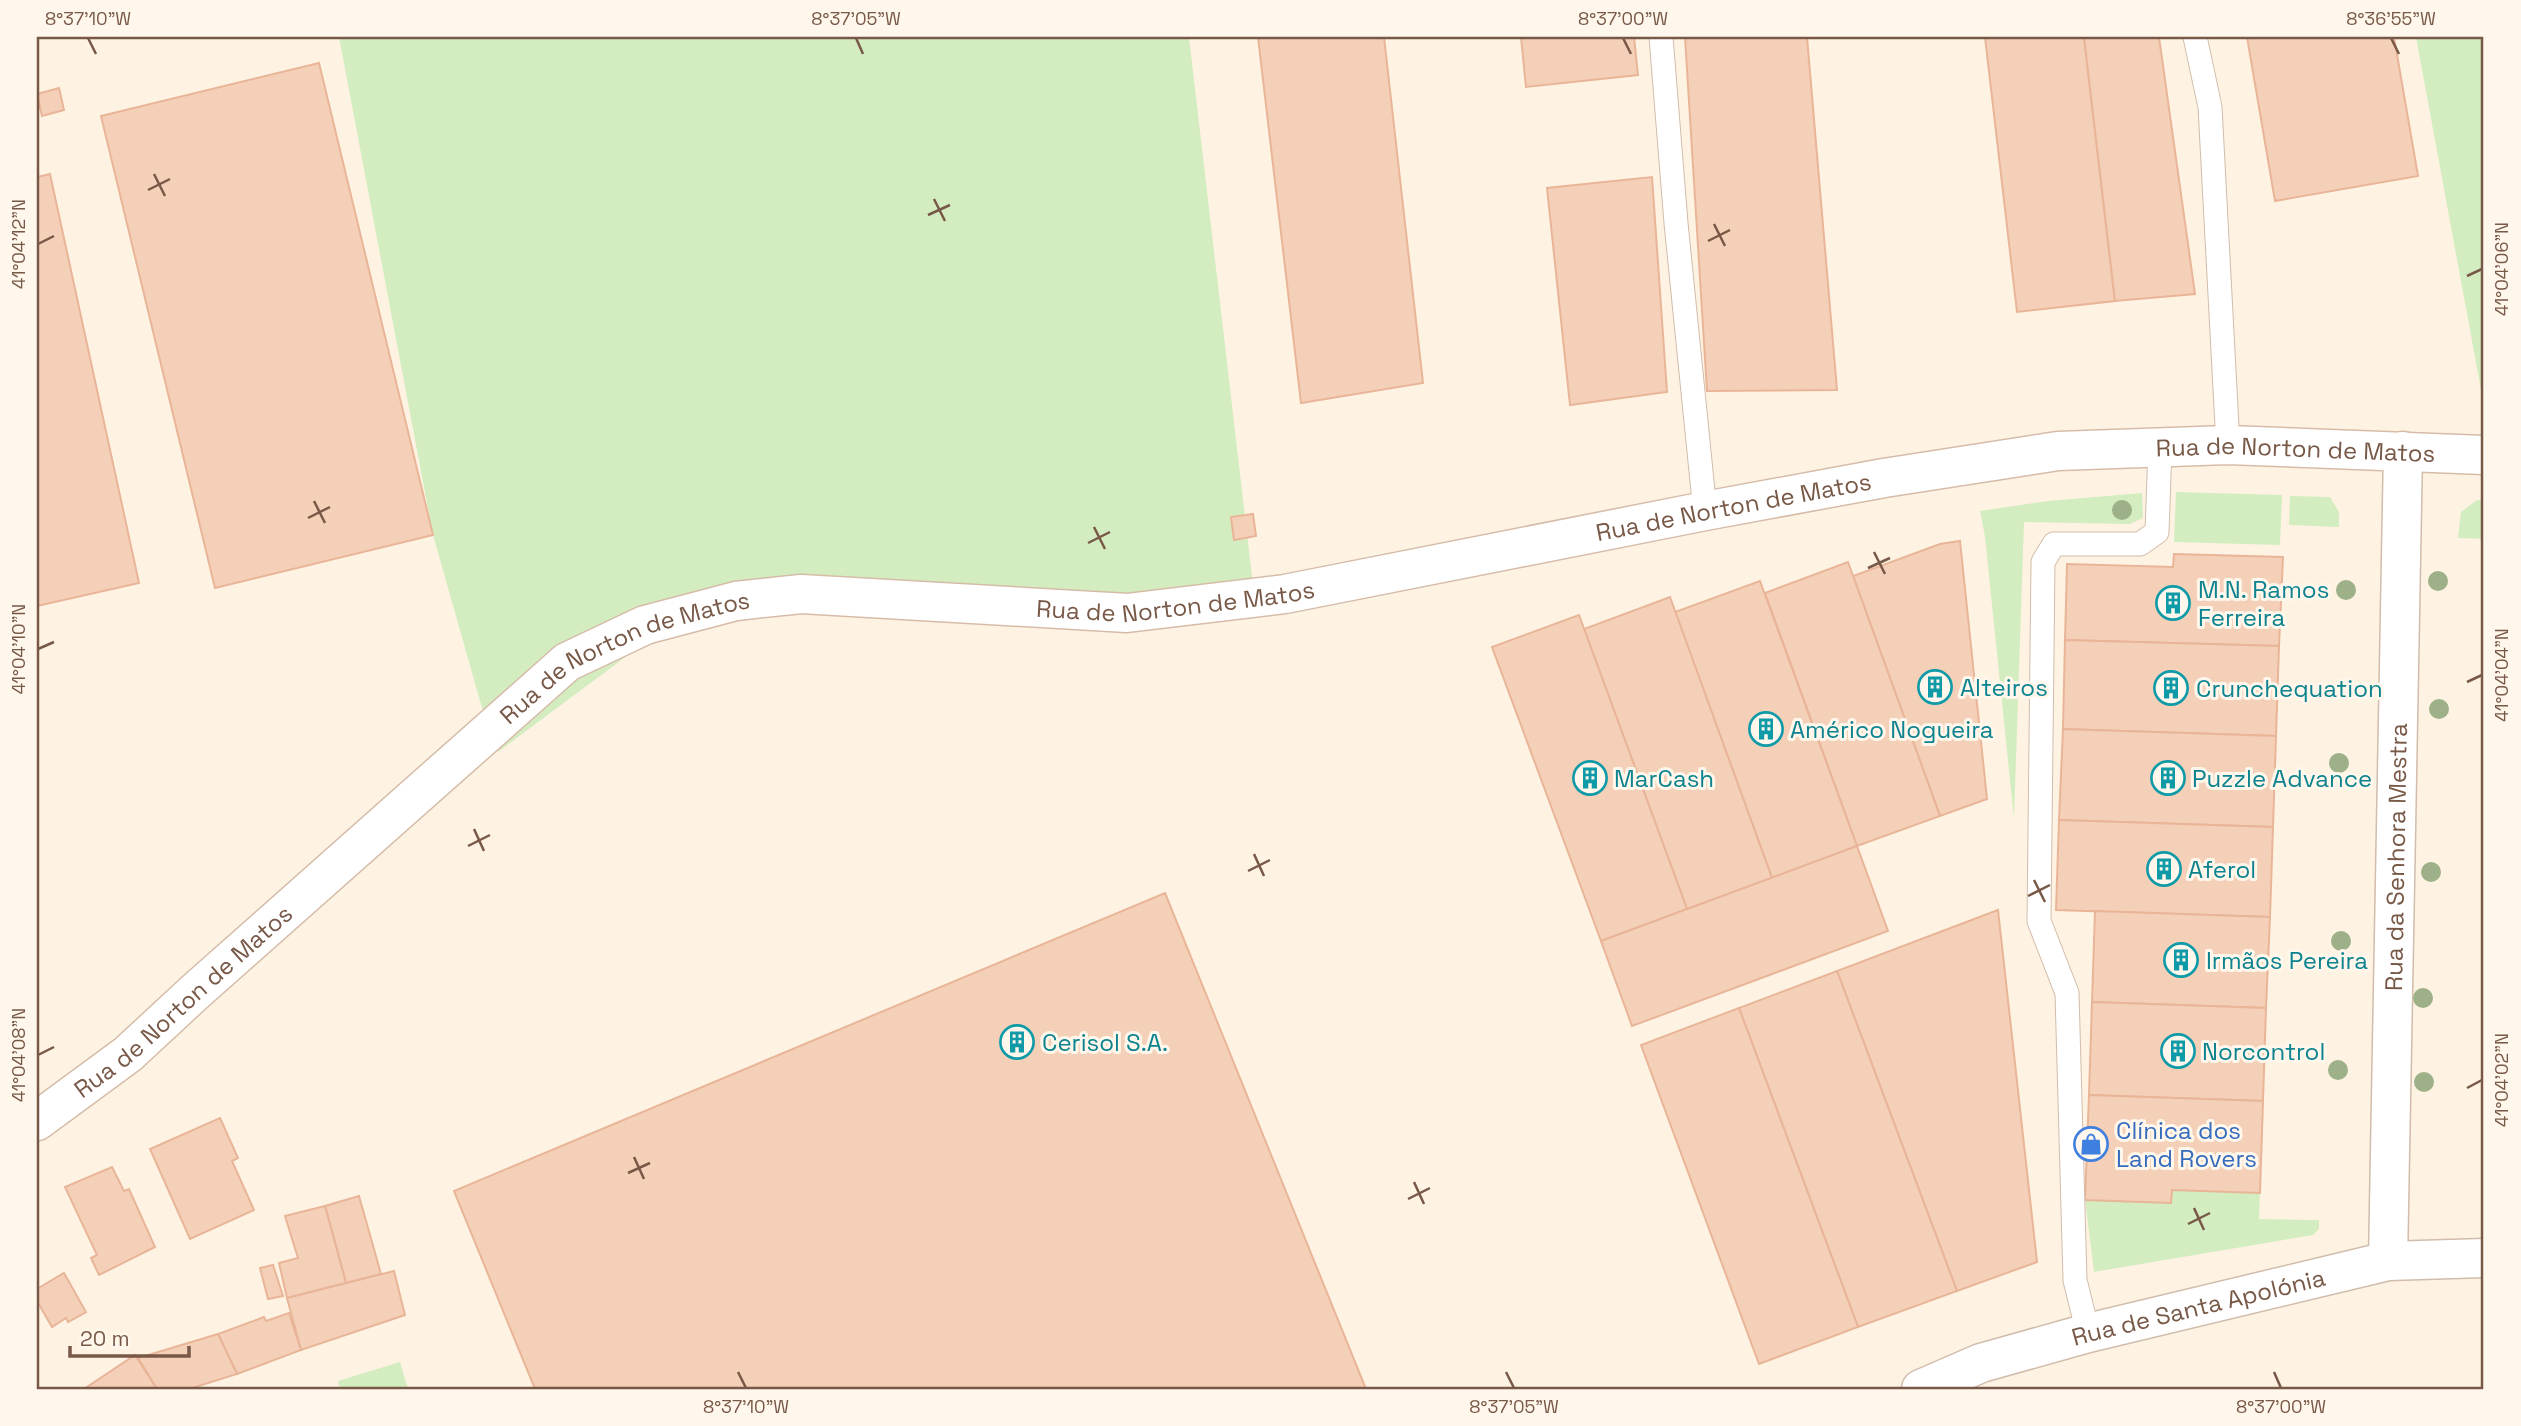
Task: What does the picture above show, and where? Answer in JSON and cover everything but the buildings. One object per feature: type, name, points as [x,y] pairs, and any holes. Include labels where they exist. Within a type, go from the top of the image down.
[{"type":"street","name":"Rua de Norton de Matos","points":[[37,1121],[128,1054],[567,662],[645,625],[737,601],[801,594],[1127,612],[1285,594],[1884,478],[2058,451],[2228,445],[2484,455]]},
{"type":"street","name":"Rua da Senhora Mestra","points":[[2388,1261],[2403,452]]},
{"type":"street","name":"Rua de Santa Apolónia","points":[[1921,1389],[1981,1363],[2088,1333],[2388,1261],[2484,1258]]},
{"type":"lane","points":[[1661,37],[1676,223],[1706,511]]},
{"type":"lane","points":[[2195,37],[2210,107],[2228,445]]},
{"type":"lane","points":[[2088,1333],[2075,1280],[2067,993],[2039,921],[2043,562],[2054,544],[2140,544],[2157,532],[2160,448]]},
{"type":"green space","points":[[339,37],[1189,37],[1253,585],[1145,606],[784,604],[671,623],[498,752],[480,701],[433,535]]},
{"type":"green space","points":[[2416,37],[2484,37],[2484,396],[2482,395]]},
{"type":"green space","points":[[2176,492],[2282,495],[2280,545],[2174,542]]},
{"type":"green space","points":[[2142,493],[2143,518],[2130,524],[2024,522],[2014,819],[1985,537],[1980,511],[2048,501]]},
{"type":"green space","points":[[2290,496],[2330,497],[2339,512],[2339,527],[2289,525]]},
{"type":"green space","points":[[2477,500],[2484,500],[2484,539],[2458,538],[2461,512]]},
{"type":"green space","points":[[2172,1190],[2260,1193],[2259,1219],[2319,1220],[2319,1229],[2313,1235],[2094,1272],[2085,1200],[2170,1203]]},
{"type":"green space","points":[[400,1362],[408,1389],[340,1389],[338,1381]]},
{"type":"place","name":"M.N. Ramos Ferreira","points":[[2173,603]]},
{"type":"place","name":"Alteiros","points":[[1935,687]]},
{"type":"place","name":"Crunchequation","points":[[2171,688]]},
{"type":"place","name":"Américo Nogueira","points":[[1766,729]]},
{"type":"place","name":"MarCash","points":[[1590,778]]},
{"type":"place","name":"Puzzle Advance","points":[[2168,778]]},
{"type":"place","name":"Aferol","points":[[2164,869]]},
{"type":"place","name":"Irmãos Pereira","points":[[2181,960]]},
{"type":"place","name":"Cerisol S.A.","points":[[1017,1042]]},
{"type":"place","name":"Norcontrol","points":[[2178,1051]]},
{"type":"place","name":"Clínica dos Land Rovers","points":[[2091,1144]]}]
